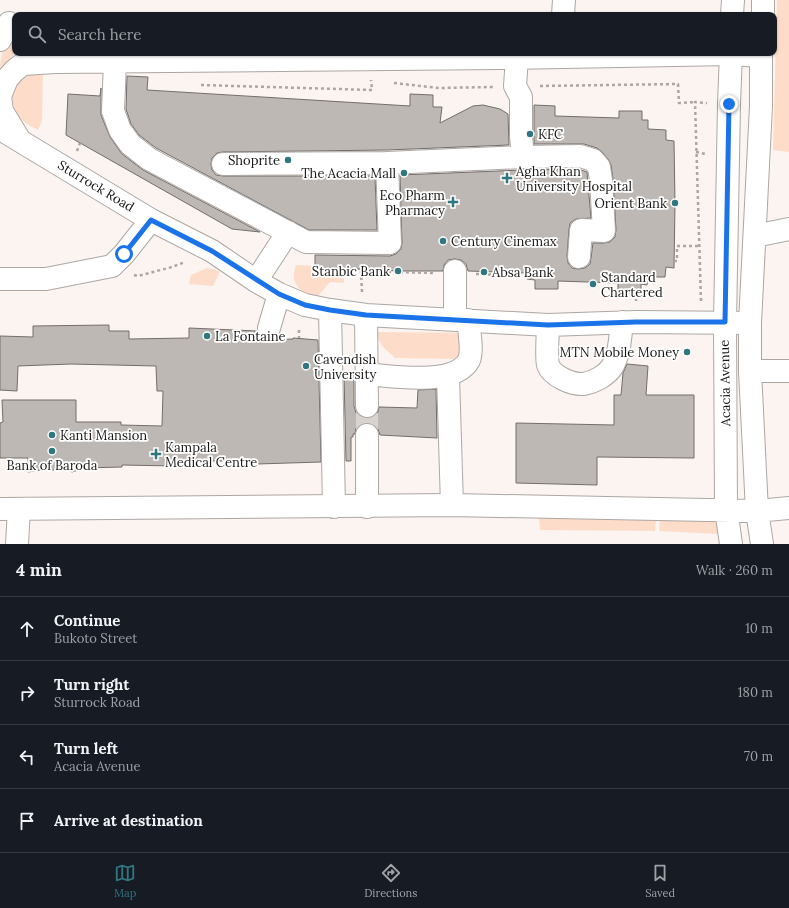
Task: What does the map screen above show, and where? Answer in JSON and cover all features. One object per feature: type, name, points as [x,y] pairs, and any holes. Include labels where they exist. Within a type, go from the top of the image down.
[{"type":"main road","points":[[563,12],[564,0]]},
{"type":"main road","points":[[732,12],[733,0]]},
{"type":"main road","points":[[763,0],[763,12]]},
{"type":"main road","points":[[19,139],[2,110],[0,96],[7,79],[23,64],[538,56]]},
{"type":"main road","name":"Acacia Avenue","points":[[731,56],[725,322],[726,509],[731,544]]},
{"type":"main road","name":"Acacia Avenue","points":[[761,56],[761,106],[750,323],[750,371],[757,511],[762,544]]},
{"type":"main road","points":[[518,57],[515,86],[521,97],[521,136],[523,157]]},
{"type":"main road","points":[[115,62],[113,111],[120,130],[130,144],[149,159],[306,242],[390,243],[387,164]]},
{"type":"main road","name":"Sturrock Road","points":[[0,128],[151,220],[212,251],[256,281],[279,294],[305,305],[364,315],[548,325],[622,322],[750,323]]},
{"type":"main road","points":[[223,164],[387,164],[523,157],[580,156],[593,160],[598,167],[601,180],[604,232],[581,230],[579,257]]},
{"type":"main road","points":[[0,279],[46,279],[112,266],[124,254],[151,220]]},
{"type":"main road","points":[[755,236],[789,229]]},
{"type":"main road","points":[[256,281],[288,232]]},
{"type":"main road","points":[[366,374],[408,378],[448,376],[462,368],[469,360],[470,351],[462,320],[455,272]]},
{"type":"main road","points":[[269,328],[279,294]]},
{"type":"main road","points":[[330,310],[334,507]]},
{"type":"main road","points":[[364,315],[367,406]]},
{"type":"main road","points":[[548,325],[548,364],[553,373],[565,380],[582,384],[597,380],[611,368],[619,351],[622,322]]},
{"type":"main road","points":[[750,371],[789,371]]},
{"type":"main road","points":[[448,376],[452,505]]},
{"type":"main road","points":[[367,435],[367,507]]},
{"type":"main road","points":[[17,544],[9,509],[367,507],[452,505],[726,509],[757,511],[789,508]]},
{"type":"path","points":[[199,84],[372,90],[371,80],[378,81]]},
{"type":"path","points":[[392,82],[439,88],[678,84],[679,103],[695,102]]},
{"type":"path","points":[[78,149],[80,143]]},
{"type":"path","points":[[674,261],[677,261],[677,246],[699,246]]},
{"type":"path","points":[[130,275],[138,276],[172,267],[212,251]]},
{"type":"path","points":[[364,315],[361,271],[455,272],[527,276]]},
{"type":"path","points":[[299,330],[299,338]]},
{"type":"shaded area","points":[[777,0],[789,0],[789,152],[773,150],[776,56],[777,56]]},
{"type":"shaded area","points":[[12,44],[13,56],[0,75],[3,52],[7,45]]},
{"type":"shaded area","points":[[28,73],[43,74],[42,121],[38,130],[22,120],[13,105],[12,93],[16,83],[20,78]]},
{"type":"shaded area","points":[[296,265],[344,268],[344,283],[330,282],[318,296],[309,297],[298,287],[294,280]]},
{"type":"shaded area","points":[[207,268],[220,272],[213,286],[189,284],[191,275]]},
{"type":"shaded area","points":[[375,332],[471,333],[460,359],[395,358],[382,346]]},
{"type":"shaded area","points":[[539,517],[656,520],[655,531],[540,530]]},
{"type":"shaded area","points":[[660,520],[717,521],[719,534],[659,531]]},
{"type":"building","points":[[127,76],[148,77],[147,90],[410,106],[410,94],[433,95],[433,107],[442,107],[440,123],[473,106],[483,105],[500,109],[508,114],[509,145],[387,150],[223,152],[217,153],[212,158],[212,170],[216,175],[223,176],[375,176],[377,230],[309,230],[156,148],[139,135],[131,124],[126,109]]},
{"type":"building","points":[[101,88],[101,115],[110,137],[122,154],[143,170],[260,232],[232,229],[66,135],[68,94],[100,96]]},
{"type":"building","points":[[534,105],[555,106],[555,116],[619,118],[619,111],[642,111],[642,120],[648,120],[648,129],[666,130],[666,140],[674,141],[675,203],[674,268],[666,267],[665,277],[648,277],[647,285],[641,284],[641,293],[618,293],[618,283],[558,281],[558,289],[535,289],[535,280],[527,279],[527,273],[468,271],[466,264],[461,260],[455,259],[448,260],[444,265],[443,271],[398,271],[315,267],[315,255],[390,256],[396,254],[401,249],[400,175],[578,169],[587,172],[591,218],[576,219],[570,223],[567,256],[568,263],[572,268],[585,268],[590,264],[593,243],[610,242],[615,237],[616,230],[611,165],[608,159],[597,148],[584,144],[534,144]]},
{"type":"building","points":[[109,325],[109,331],[129,331],[129,339],[189,338],[189,328],[257,331],[259,339],[266,340],[293,338],[318,340],[321,462],[257,464],[257,461],[174,461],[174,466],[122,465],[122,467],[84,468],[72,472],[68,470],[40,470],[28,472],[28,458],[0,458],[0,423],[3,422],[2,400],[76,400],[76,422],[121,422],[121,425],[162,426],[163,391],[157,391],[156,366],[71,364],[18,366],[17,391],[0,390],[0,336],[33,337],[33,326]]},
{"type":"building","points":[[627,364],[648,366],[646,395],[694,395],[694,458],[597,457],[597,485],[516,483],[516,423],[614,425],[614,395],[621,395],[623,373]]},
{"type":"building","points":[[344,375],[354,375],[354,406],[356,413],[361,417],[367,418],[374,417],[378,412],[379,407],[417,408],[418,390],[436,389],[437,438],[380,435],[374,424],[360,424],[356,428],[353,437],[351,437],[351,461],[346,461]]},
{"type":"tunnel","points":[[367,406],[367,435]]},
{"type":"place","name":"KFC","points":[[530,134]]},
{"type":"place","name":"Shoprite","points":[[288,160]]},
{"type":"place","name":"The Acacia Mall","points":[[404,173]]},
{"type":"place","name":"Agha Khan University Hospital","points":[[507,178]]},
{"type":"place","name":"Eco Pharm Pharmacy","points":[[453,202]]},
{"type":"place","name":"Orient Bank","points":[[675,203]]},
{"type":"place","name":"Century Cinemax","points":[[443,241]]},
{"type":"place","name":"Stanbic Bank","points":[[398,271]]},
{"type":"place","name":"Absa Bank","points":[[484,272]]},
{"type":"place","name":"Standard Chartered","points":[[593,284]]},
{"type":"place","name":"La Fontaine","points":[[207,336]]},
{"type":"place","name":"MTN Mobile Money","points":[[687,352]]},
{"type":"place","name":"Cavendish University","points":[[306,366]]},
{"type":"place","name":"Kanti Mansion","points":[[52,435]]},
{"type":"place","name":"Bank of Baroda","points":[[52,451]]},
{"type":"place","name":"Kampala Medical Centre","points":[[156,454]]},
{"type":"route","points":[[124,254],[151,220],[212,251],[256,281],[279,294],[305,305],[330,310],[366,315],[548,325],[636,322],[725,322],[729,104]]}]
